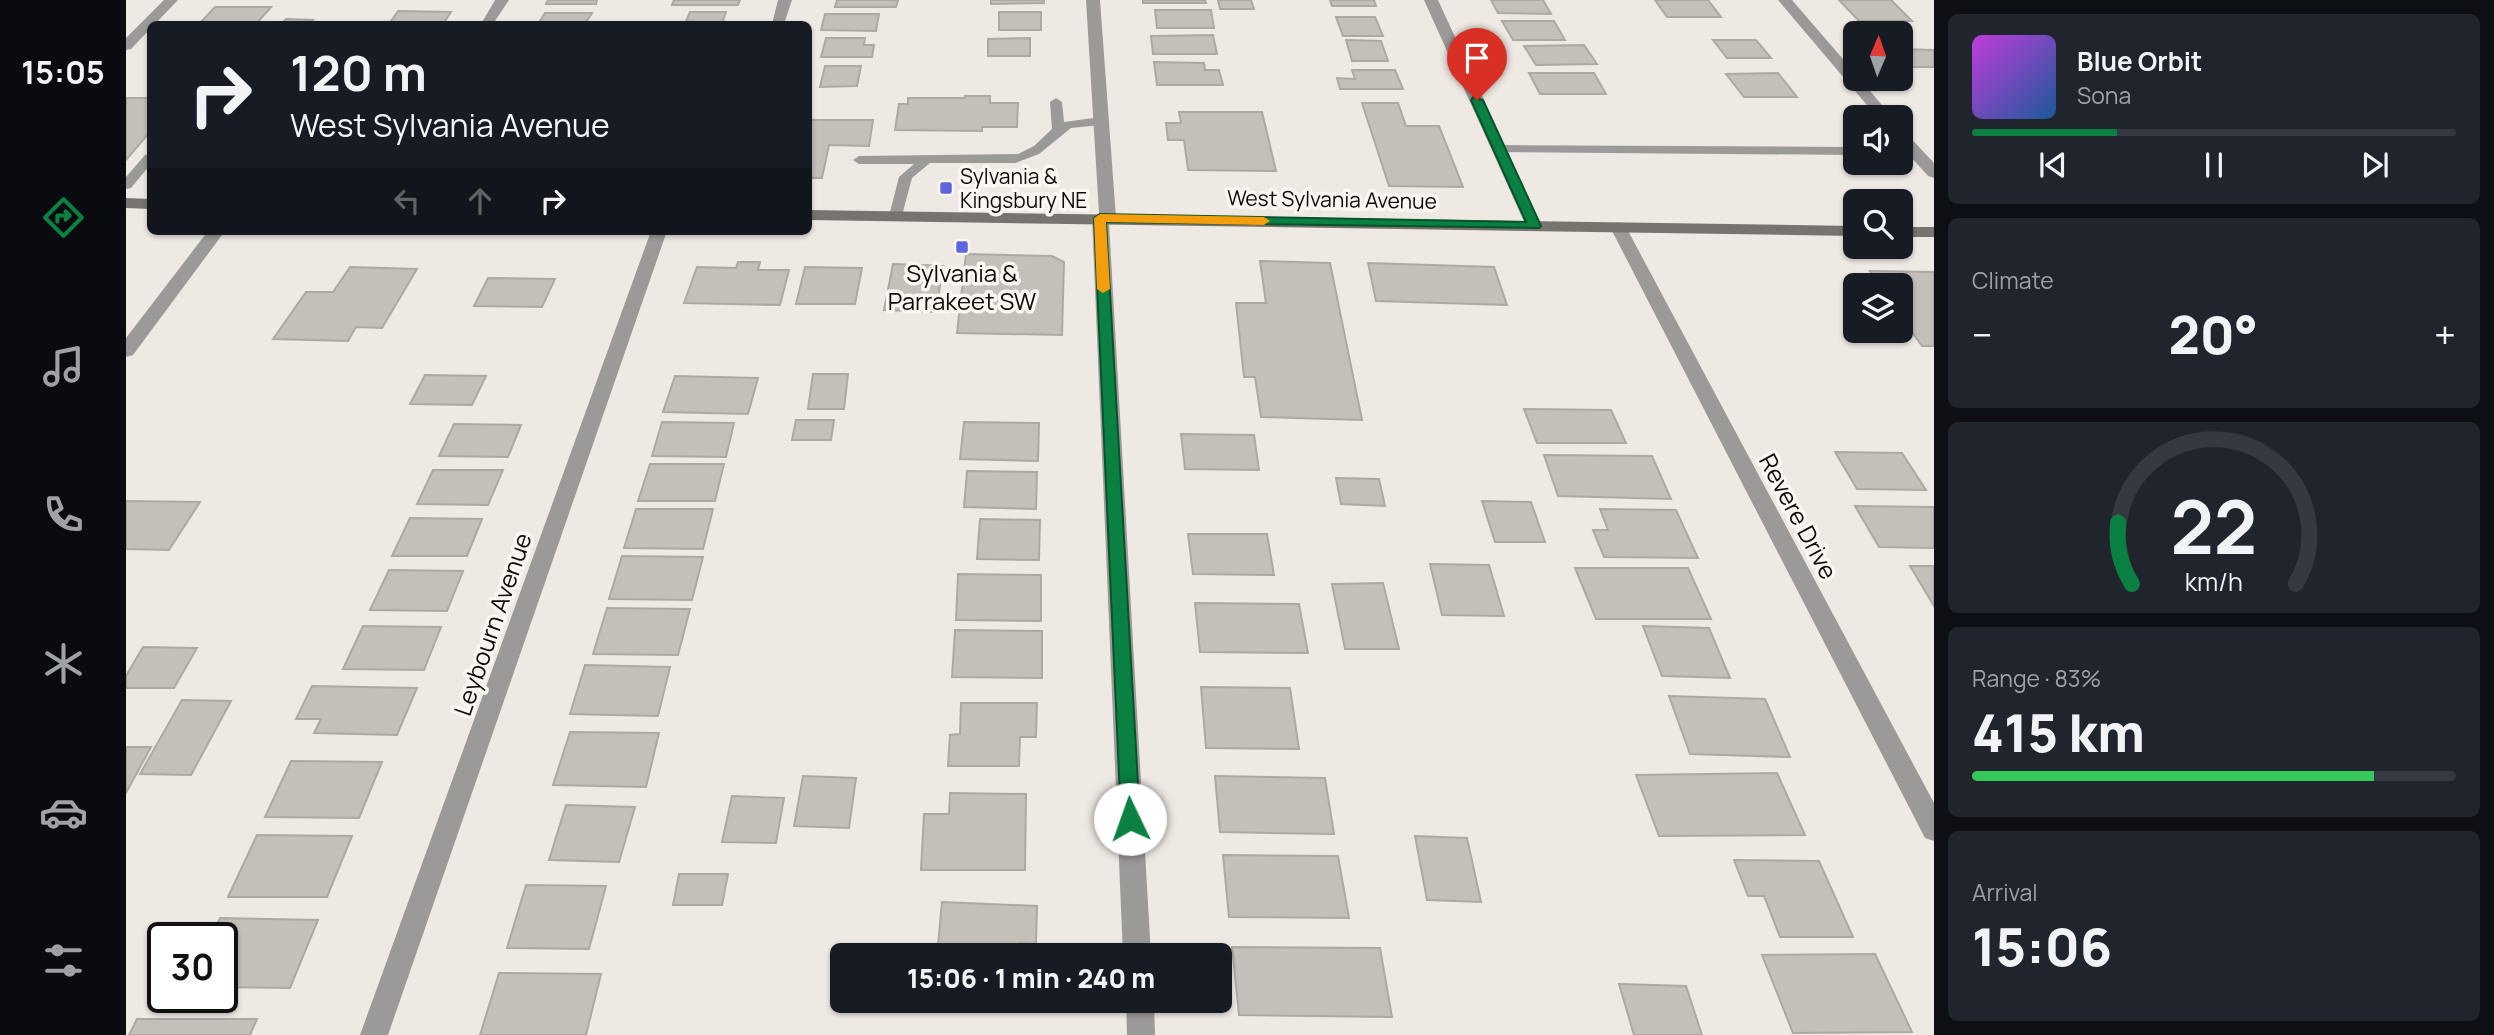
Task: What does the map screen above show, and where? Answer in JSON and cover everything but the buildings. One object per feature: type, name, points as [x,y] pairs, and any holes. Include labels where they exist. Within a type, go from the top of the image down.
[{"type":"main road","points":[[126,203],[147,204]]},
{"type":"main road","name":"West Sylvania Avenue","points":[[812,215],[1843,231]]},
{"type":"main road","points":[[1913,232],[1934,232]]},
{"type":"street","points":[[150,21],[171,0]]},
{"type":"street","points":[[489,21],[502,0]]},
{"type":"street","points":[[779,21],[785,0]]},
{"type":"street","points":[[1093,0],[1101,121],[1136,943]]},
{"type":"street","points":[[1432,0],[1534,226]]},
{"type":"street","points":[[1784,0],[1875,105]]},
{"type":"street","points":[[126,46],[147,25]]},
{"type":"street","points":[[1913,155],[1934,173]]},
{"type":"street","name":"Revere Drive","points":[[1618,227],[1934,829]]},
{"type":"street","points":[[126,351],[214,235]]},
{"type":"street","name":"Leybourn Avenue","points":[[374,1035],[658,235]]},
{"type":"street","points":[[1140,1013],[1141,1035]]},
{"type":"lane","points":[[1056,102],[1058,131]]},
{"type":"lane","points":[[859,160],[1015,159],[1033,155],[1058,131],[1077,122],[1101,121]]},
{"type":"lane","points":[[1500,149],[1843,151]]},
{"type":"lane","points":[[896,216],[906,177],[926,160]]},
{"type":"lane","points":[[126,185],[147,161]]},
{"type":"slow traffic","points":[[1103,289],[1100,218],[1264,221]]},
{"type":"place","name":"Sylvania & Kingsbury NE","points":[[946,188]]},
{"type":"place","name":"Sylvania & Parrakeet SW","points":[[962,247]]},
{"type":"route","points":[[1130,819],[1100,218],[1534,226],[1477,100]]}]
